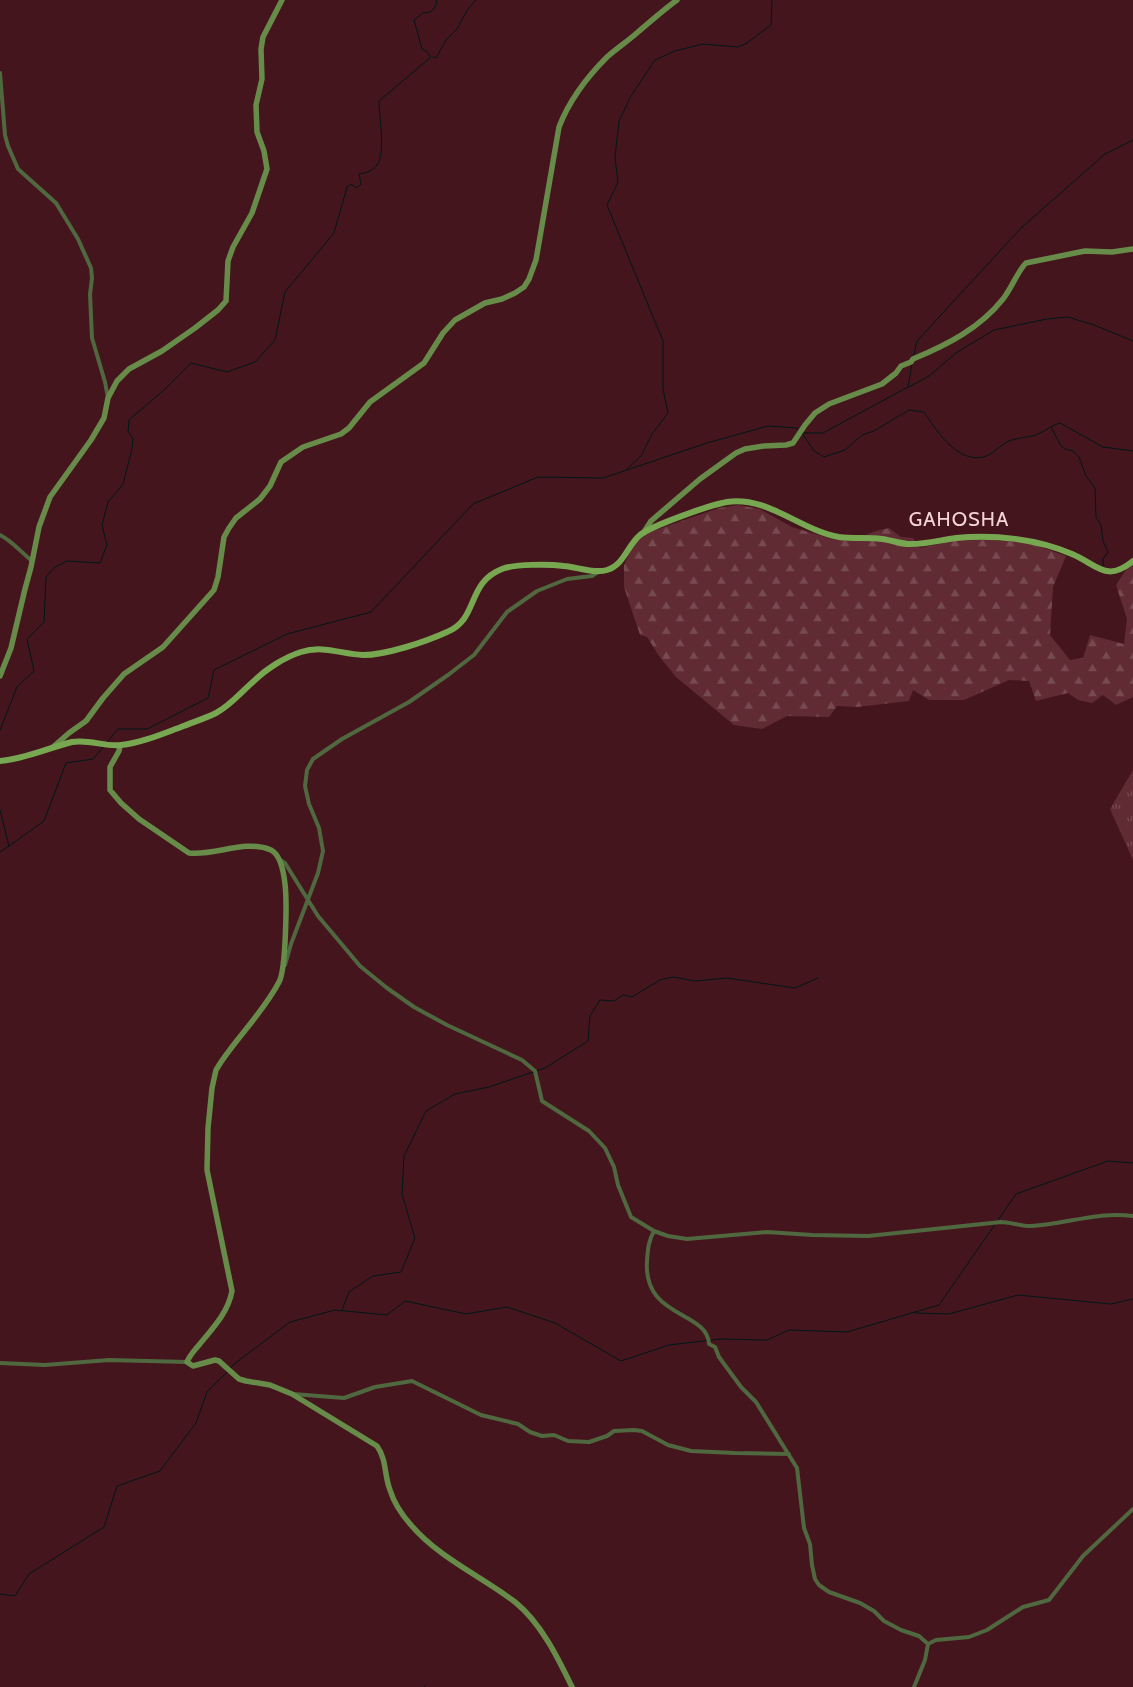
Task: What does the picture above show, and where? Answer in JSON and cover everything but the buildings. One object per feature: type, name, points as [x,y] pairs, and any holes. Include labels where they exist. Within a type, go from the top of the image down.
[{"type":"main road","points":[[0,761],[15,760],[53,746],[81,741],[101,742],[120,746],[152,737],[215,713],[236,699],[267,670],[298,653],[322,648],[349,654],[367,655],[386,652],[446,632],[458,627],[464,620],[478,588],[486,578],[503,568],[563,565],[598,571],[610,570],[618,565],[636,539],[644,532],[658,525],[724,502],[746,501],[760,504],[790,519],[838,537],[880,539],[905,544],[974,537],[1023,539],[1070,553],[1094,567],[1110,572],[1117,572],[1133,560]]},
{"type":"street","points":[[0,676],[11,648],[39,527],[52,492],[85,450],[104,418],[108,398],[117,381],[125,372],[162,352],[195,328],[218,310],[226,301],[228,261],[233,247],[252,213],[267,169],[264,151],[257,132],[256,105],[262,79],[263,37],[282,0]]},
{"type":"street","points":[[53,746],[86,721],[124,674],[164,647],[184,621],[214,590],[218,577],[224,537],[236,518],[260,499],[270,486],[281,462],[304,447],[341,434],[349,428],[370,402],[424,363],[443,333],[455,320],[485,303],[515,294],[524,287],[536,260],[559,127],[564,112],[593,72],[608,56],[676,0]]},
{"type":"street","points":[[0,73],[5,135],[18,169],[56,203],[91,268],[92,338],[108,398]]},
{"type":"street","points":[[644,532],[658,514],[700,479],[736,453],[757,447],[790,444],[796,440],[809,419],[822,408],[882,384],[896,373],[901,366],[960,337],[994,310],[1011,290],[1022,267],[1026,263],[1039,262],[1085,251],[1112,252],[1133,248]]},
{"type":"street","points":[[98,355],[102,352]]},
{"type":"street","points":[[0,535],[10,540],[32,561]]},
{"type":"street","points":[[188,1362],[192,1354],[223,1315],[232,1291],[207,1170],[208,1128],[212,1088],[216,1070],[228,1050],[278,985],[291,944],[318,873],[323,851],[319,828],[309,804],[305,786],[307,770],[313,759],[342,739],[409,702],[474,655],[507,612],[537,590],[567,579],[592,576],[598,571]]},
{"type":"street","points":[[151,648],[155,654]]},
{"type":"street","points":[[115,683],[119,689]]},
{"type":"street","points":[[120,746],[119,752],[110,767],[110,790],[128,809],[180,848],[189,853],[201,854],[245,847],[263,848],[275,853],[285,885],[283,972]]},
{"type":"street","points":[[278,858],[285,863],[318,916],[360,966],[414,1007],[447,1025],[522,1060],[535,1071],[542,1101],[589,1131],[605,1148],[614,1166],[618,1186],[631,1217],[654,1231],[668,1236],[687,1239],[767,1232],[868,1236],[1001,1222],[1029,1227],[1108,1214],[1133,1216]]},
{"type":"street","points":[[654,1231],[647,1244],[646,1273],[657,1299],[676,1313],[699,1325],[708,1336],[709,1344],[715,1347],[719,1357],[741,1387],[756,1402],[797,1468],[804,1528],[810,1544],[815,1579],[829,1592],[860,1603],[884,1621],[901,1630],[919,1636],[928,1644]]},
{"type":"street","points":[[0,1362],[45,1365],[109,1360],[188,1362],[193,1366],[219,1360],[240,1379],[270,1385],[292,1394],[377,1446],[384,1458],[389,1488],[399,1510],[412,1526],[438,1549],[516,1603],[526,1613],[551,1647],[572,1687]]},
{"type":"street","points":[[292,1394],[344,1398],[375,1387],[412,1381],[481,1416],[518,1424],[530,1432],[542,1436],[554,1435],[568,1441],[589,1442],[621,1429],[642,1431],[668,1444],[690,1451],[789,1454]]},
{"type":"street","points":[[928,1644],[936,1640],[969,1637],[987,1630],[1023,1606],[1049,1600],[1083,1556],[1133,1509]]},
{"type":"street","points":[[914,1687],[925,1660],[928,1644]]},
{"type":"green space","points":[[738,505],[760,509],[792,527],[832,539],[849,541],[889,528],[901,537],[913,538],[920,548],[966,538],[1030,543],[1066,556],[1053,587],[1050,635],[1070,660],[1083,658],[1090,635],[1124,644],[1127,619],[1116,585],[1127,568],[1133,564],[1133,697],[1116,705],[1103,695],[1092,703],[1078,700],[1068,693],[1036,701],[1029,681],[1009,680],[964,700],[929,700],[913,690],[909,701],[857,707],[837,706],[829,717],[787,716],[762,729],[734,725],[676,677],[647,637],[640,635],[624,587],[624,565],[634,544],[647,533],[719,508]]},
{"type":"green space","points":[[1133,770],[1133,860],[1110,809]]},
{"type":"waterway","points":[[0,730],[17,687],[34,671],[27,639],[44,622],[46,577],[55,567],[67,561],[100,563],[107,545],[102,525],[108,502],[123,484],[132,449],[133,439],[128,431],[129,420],[164,390],[191,363],[227,372],[255,362],[275,340],[285,292],[334,233],[347,187],[351,184],[357,188],[361,184],[359,174],[373,169],[380,159],[382,144],[379,101],[431,57],[422,49],[414,20],[423,13],[431,12],[437,4],[436,0]]},
{"type":"waterway","points":[[433,57],[436,58],[446,40],[457,29],[468,9],[476,0]]},
{"type":"waterway","points":[[627,469],[641,456],[652,434],[668,413],[663,389],[663,341],[607,205],[618,182],[615,157],[619,121],[631,96],[655,60],[675,51],[703,44],[738,47],[747,43],[771,25],[772,0]]},
{"type":"waterway","points":[[914,355],[917,341],[1021,228],[1105,154],[1133,140]]},
{"type":"waterway","points":[[909,387],[929,376],[956,353],[994,330],[1047,319],[1068,317],[1094,325],[1133,341]]},
{"type":"waterway","points":[[802,433],[823,433],[908,387],[912,364]]},
{"type":"waterway","points":[[802,433],[814,451],[824,457],[845,450],[862,435],[874,431],[909,410],[924,412],[948,443],[964,455],[973,458],[986,456],[1009,441],[1036,435],[1060,423],[1103,447],[1133,451]]},
{"type":"waterway","points":[[107,742],[118,729],[147,729],[208,698],[214,670],[287,634],[371,612],[473,504],[538,477],[603,478],[707,443],[768,426],[797,428],[799,431]]},
{"type":"waterway","points":[[1051,427],[1061,446],[1073,451],[1079,457],[1086,476],[1095,488],[1096,517],[1101,525],[1103,541],[1108,552],[1103,559],[1103,566]]},
{"type":"waterway","points":[[9,846],[44,821],[66,763],[93,759],[103,747]]},
{"type":"waterway","points":[[0,810],[9,846],[0,852]]},
{"type":"waterway","points":[[342,1310],[349,1292],[373,1276],[401,1272],[415,1238],[402,1194],[404,1156],[426,1111],[455,1094],[489,1087],[545,1068],[588,1041],[590,1016],[600,1000],[614,1001],[623,995],[632,997],[660,980],[673,977],[695,981],[727,978],[795,988],[818,978]]},
{"type":"waterway","points":[[998,1220],[1016,1194],[1108,1161],[1133,1163]]},
{"type":"waterway","points":[[230,1368],[290,1322],[335,1310],[387,1315],[405,1301],[466,1314],[507,1307],[555,1323],[621,1361],[669,1345],[720,1339],[767,1340],[789,1330],[847,1332],[939,1305],[996,1223]]},
{"type":"waterway","points":[[915,1313],[949,1314],[1018,1295],[1111,1304],[1133,1299]]},
{"type":"waterway","points":[[0,1594],[15,1596],[29,1574],[104,1527],[117,1486],[160,1471],[196,1423],[207,1392],[228,1371]]},
{"type":"district","name":"GAHOSHA","points":[[959,519]]}]
